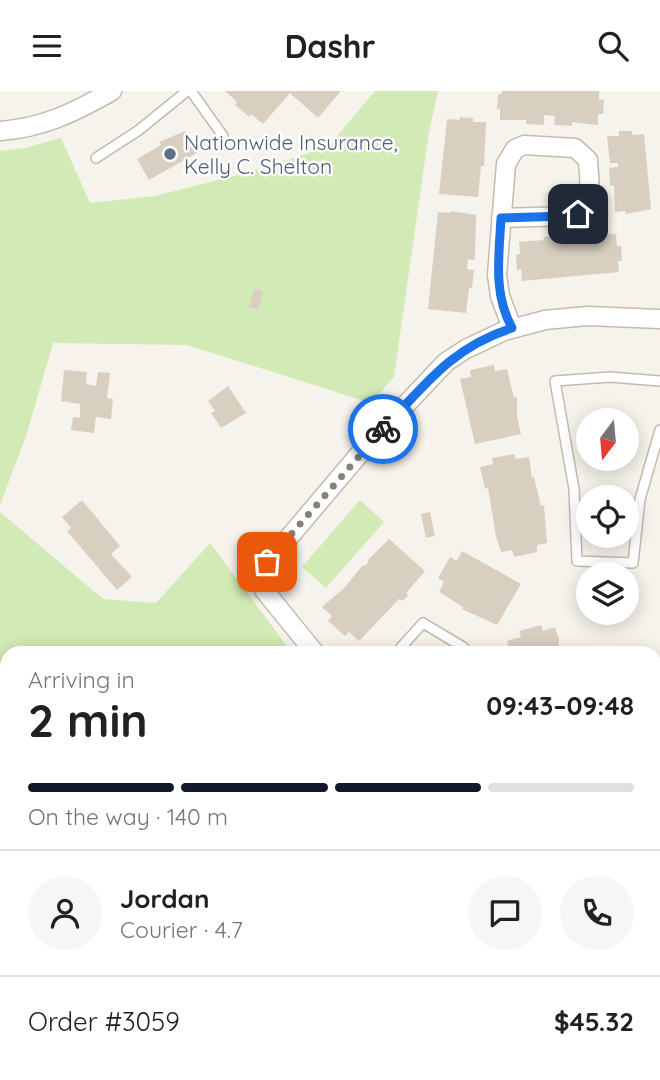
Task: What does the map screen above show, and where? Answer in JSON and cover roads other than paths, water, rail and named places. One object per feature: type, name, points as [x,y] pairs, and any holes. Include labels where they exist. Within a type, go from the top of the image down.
[{"type":"street","points":[[0,131],[47,123],[71,114],[112,91]]},
{"type":"street","points":[[501,218],[578,214],[586,206],[589,197],[588,160],[576,148],[524,145],[515,149],[506,164],[501,218],[497,275],[500,296],[512,328]]},
{"type":"street","points":[[310,646],[263,586],[262,573],[267,562],[362,451],[446,362],[488,337],[545,320],[569,317],[660,319]]},
{"type":"lane","points":[[96,158],[139,130],[189,91],[223,136]]},
{"type":"lane","points":[[660,381],[610,377],[555,381],[574,489],[577,561],[633,563],[640,499],[660,430]]},
{"type":"lane","points":[[402,646],[423,623],[461,646]]},
{"type":"place","name":"Nationwide Insurance, Kelly C. Shelton","points":[[170,154]]}]
